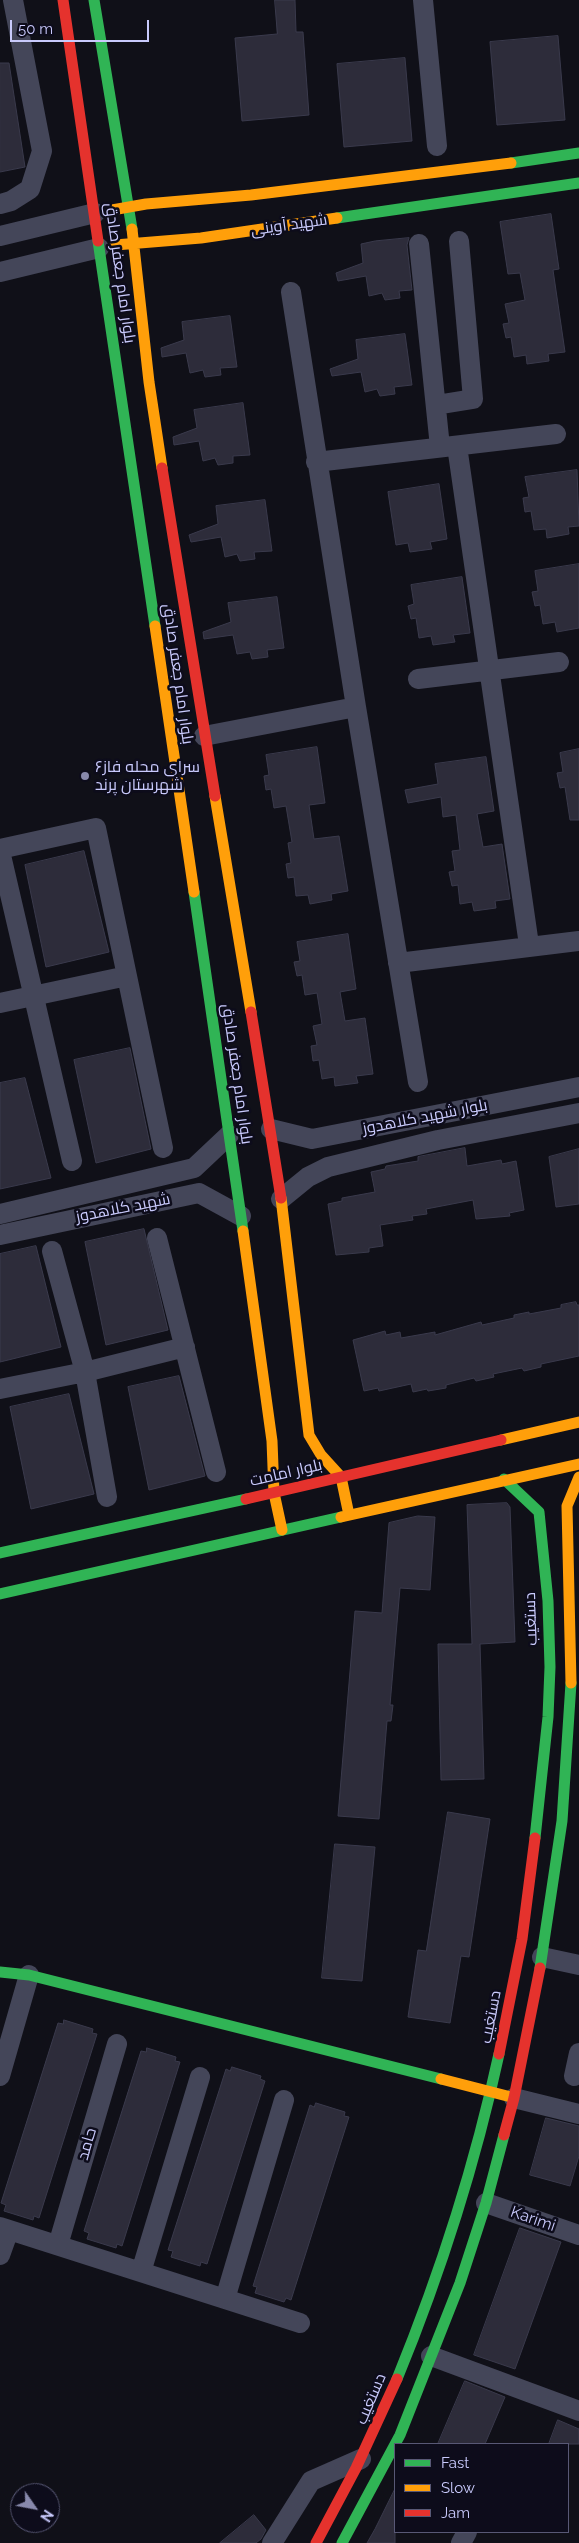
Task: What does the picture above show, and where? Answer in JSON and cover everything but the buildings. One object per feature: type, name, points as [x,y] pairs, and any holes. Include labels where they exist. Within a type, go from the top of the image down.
[{"type":"street","points":[[0,204],[11,201],[30,189],[42,151],[13,0]]},
{"type":"street","name":"بلوار امام جعفر صادق","points":[[64,0],[230,1135],[272,1441],[274,1493],[282,1530]]},
{"type":"street","name":"بلوار امام جعفر صادق","points":[[94,0],[130,206],[132,242],[149,382],[204,736],[271,1129],[309,1435],[321,1455],[341,1478],[349,1515]]},
{"type":"street","points":[[423,0],[437,146]]},
{"type":"street","name":"شهید آوینی","points":[[0,236],[130,206],[174,203],[476,168],[579,153]]},
{"type":"street","name":"شهید آوینی","points":[[0,272],[132,242],[178,241],[579,183]]},
{"type":"street","points":[[166,218],[174,203]]},
{"type":"street","points":[[167,230],[178,241]]},
{"type":"street","points":[[436,406],[474,398],[458,241]]},
{"type":"street","points":[[419,244],[436,406],[448,446],[490,670],[529,945]]},
{"type":"street","points":[[291,292],[316,462],[418,1082]]},
{"type":"street","points":[[316,462],[556,434]]},
{"type":"street","points":[[418,679],[559,662]]},
{"type":"street","points":[[204,736],[356,707]]},
{"type":"street","points":[[72,1161],[0,850],[96,828],[163,1148]]},
{"type":"street","points":[[398,963],[529,945],[579,941]]},
{"type":"street","points":[[0,1003],[127,976]]},
{"type":"street","name":"بلوار شهید کلاهدوز","points":[[271,1129],[312,1139],[579,1087]]},
{"type":"street","name":"بلوار شهید کلاهدوز","points":[[281,1199],[308,1177],[328,1167],[438,1140],[579,1113]]},
{"type":"street","name":"شهید کلاهدوز","points":[[0,1214],[194,1168],[230,1135]]},
{"type":"street","points":[[194,1168],[205,1178],[205,1185],[198,1192],[241,1216]]},
{"type":"street","name":"شهید کلاهدوز","points":[[0,1235],[62,1220],[198,1192]]},
{"type":"street","points":[[57,1200],[62,1220]]},
{"type":"street","points":[[157,1238],[216,1472]]},
{"type":"street","points":[[52,1250],[85,1372],[107,1497]]},
{"type":"street","points":[[0,1389],[85,1372],[185,1347]]},
{"type":"street","name":"بلوار امامت","points":[[0,1553],[341,1478],[579,1422]]},
{"type":"street","points":[[299,1448],[309,1435]]},
{"type":"street","points":[[272,1441],[278,1448],[284,1450]]},
{"type":"street","points":[[0,1594],[504,1479],[579,1464]]},
{"type":"street","points":[[396,2443],[460,2284],[486,2204],[514,2098],[542,1957],[573,1756],[563,1502],[579,1477]]},
{"type":"street","points":[[504,1479],[539,1512],[546,1500]]},
{"type":"street","name":"دستغیب","points":[[316,2543],[360,2459],[400,2371],[439,2273],[472,2170],[492,2094],[523,1934],[534,1857],[550,1689],[546,1588],[539,1512]]},
{"type":"street","points":[[542,1957],[579,1965]]},
{"type":"street","points":[[0,1972],[29,1975],[492,2094],[579,2114]]},
{"type":"street","points":[[0,2076],[29,1975]]},
{"type":"street","name":"حامد","points":[[58,2245],[117,2044]]},
{"type":"street","points":[[574,2076],[579,2053]]},
{"type":"street","points":[[141,2272],[200,2077]]},
{"type":"street","points":[[225,2299],[284,2100]]},
{"type":"street","name":"Karimi","points":[[486,2204],[579,2236]]},
{"type":"street","points":[[0,2255],[5,2228],[300,2323]]},
{"type":"street","points":[[431,2356],[579,2411]]},
{"type":"street","points":[[342,2543],[394,2446]]},
{"type":"street","points":[[272,2543],[312,2482],[360,2459]]},
{"type":"traffic: fast","points":[[94,0],[132,229]]},
{"type":"traffic: fast","points":[[511,163],[579,153]]},
{"type":"traffic: fast","points":[[337,218],[579,183]]},
{"type":"traffic: fast","points":[[98,241],[155,626]]},
{"type":"traffic: fast","points":[[194,892],[243,1231]]},
{"type":"traffic: fast","points":[[504,1479],[539,1512],[548,1601],[550,1667],[548,1717],[535,1838]]},
{"type":"traffic: fast","points":[[0,1553],[246,1499]]},
{"type":"traffic: fast","points":[[0,1594],[341,1517]]},
{"type":"traffic: fast","points":[[540,1968],[562,1821],[571,1683]]},
{"type":"traffic: fast","points":[[0,1972],[29,1975],[441,2079]]},
{"type":"traffic: fast","points":[[397,2379],[428,2300],[468,2178],[499,2054]]},
{"type":"traffic: fast","points":[[396,2443],[460,2283],[486,2203],[504,2135]]},
{"type":"traffic: fast","points":[[342,2543],[394,2446]]},
{"type":"traffic: slow","points":[[112,210],[146,204],[251,195],[511,163]]},
{"type":"traffic: slow","points":[[115,245],[201,238],[337,218]]},
{"type":"traffic: slow","points":[[132,229],[149,382],[162,468]]},
{"type":"traffic: slow","points":[[155,626],[194,892]]},
{"type":"traffic: slow","points":[[215,796],[251,1012]]},
{"type":"traffic: slow","points":[[281,1198],[309,1435],[321,1455],[341,1477],[349,1515]]},
{"type":"traffic: slow","points":[[243,1231],[272,1441],[274,1493],[282,1530]]},
{"type":"traffic: slow","points":[[501,1440],[579,1422]]},
{"type":"traffic: slow","points":[[341,1517],[579,1464]]},
{"type":"traffic: slow","points":[[571,1683],[567,1506],[579,1477]]},
{"type":"traffic: slow","points":[[441,2079],[511,2097]]},
{"type":"traffic: jam","points":[[63,0],[98,241]]},
{"type":"traffic: jam","points":[[162,468],[215,796]]},
{"type":"traffic: jam","points":[[251,1012],[281,1198]]},
{"type":"traffic: jam","points":[[246,1499],[501,1440]]},
{"type":"traffic: jam","points":[[499,2054],[522,1939],[535,1838]]},
{"type":"traffic: jam","points":[[504,2135],[514,2098],[540,1968]]},
{"type":"traffic: jam","points":[[316,2543],[356,2468],[397,2379]]},
{"type":"place","name":"سرای محله فاز۶ شهرستان پرند","points":[[85,776]]}]
